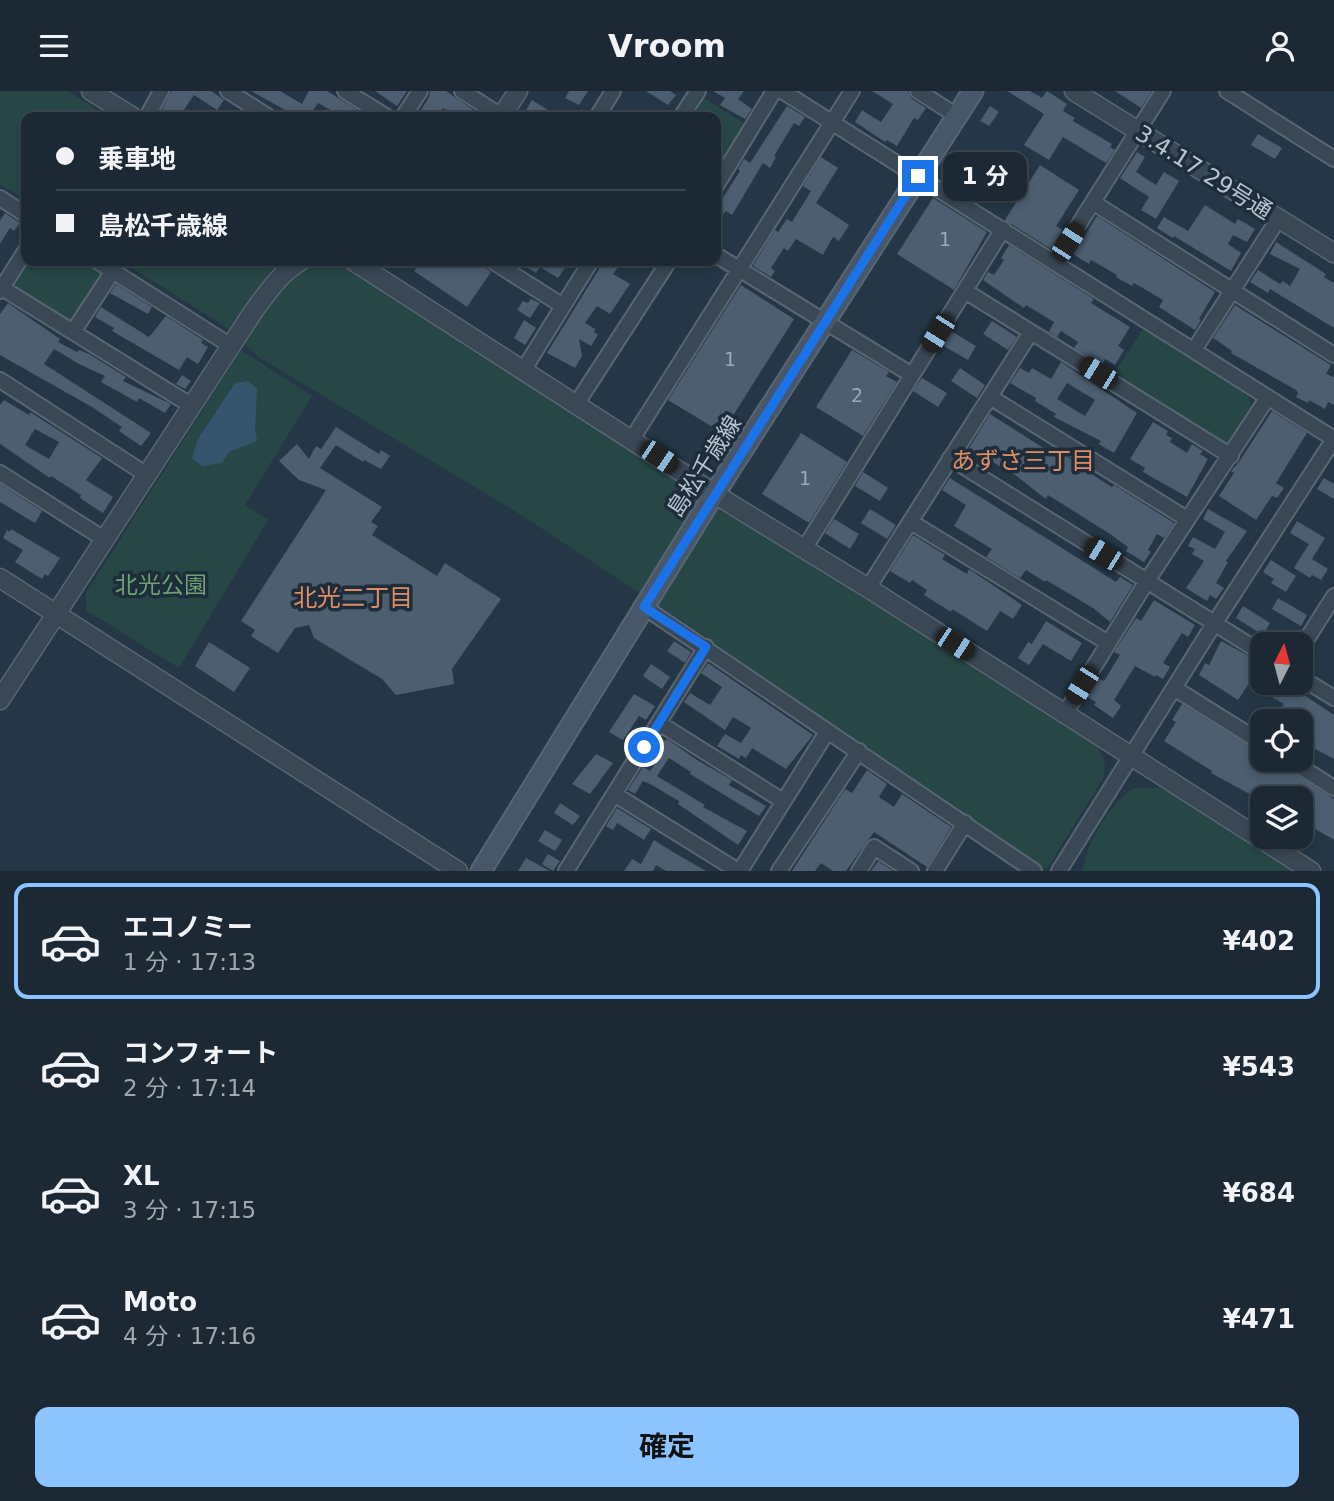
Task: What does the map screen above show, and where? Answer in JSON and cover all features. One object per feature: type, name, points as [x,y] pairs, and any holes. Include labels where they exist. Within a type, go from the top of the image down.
[{"type":"main road","name":"島松千歳線","points":[[481,871],[644,607],[973,91]]},
{"type":"street","points":[[91,91],[125,112]]},
{"type":"street","points":[[150,112],[161,91]]},
{"type":"street","points":[[228,91],[261,112]]},
{"type":"street","points":[[345,91],[379,112]]},
{"type":"street","points":[[406,112],[419,91]]},
{"type":"street","points":[[462,91],[494,112]]},
{"type":"street","points":[[505,112],[518,91]]},
{"type":"street","points":[[600,112],[613,91]]},
{"type":"street","points":[[684,112],[698,91]]},
{"type":"street","points":[[721,178],[775,91]]},
{"type":"street","points":[[782,91],[1334,439],[1059,871]]},
{"type":"street","points":[[632,439],[852,91]]},
{"type":"street","points":[[918,91],[957,116]]},
{"type":"street","name":"3.4.17 29号通","points":[[1074,91],[1334,253]]},
{"type":"street","points":[[1055,262],[1163,91]]},
{"type":"street","points":[[1227,91],[1334,159]]},
{"type":"street","points":[[0,198],[21,212]]},
{"type":"street","points":[[1094,203],[1334,355]]},
{"type":"street","points":[[1194,350],[1279,218]]},
{"type":"street","points":[[804,549],[1003,229]]},
{"type":"street","points":[[21,258],[1,289],[192,406]]},
{"type":"street","points":[[721,258],[912,375]]},
{"type":"street","points":[[105,266],[231,346]]},
{"type":"street","points":[[2,693],[231,346],[275,283],[292,266]]},
{"type":"street","points":[[361,266],[1311,871]]},
{"type":"street","points":[[504,266],[563,306]]},
{"type":"street","points":[[524,369],[588,266]]},
{"type":"street","points":[[577,404],[666,266]]},
{"type":"street","points":[[73,332],[113,271]]},
{"type":"street","points":[[965,291],[1231,456]]},
{"type":"street","points":[[868,588],[1031,331]]},
{"type":"street","points":[[0,380],[146,475]]},
{"type":"street","points":[[990,397],[1187,519]]},
{"type":"street","points":[[1064,715],[1147,581],[1268,397]]},
{"type":"street","points":[[950,458],[1250,646]]},
{"type":"street","points":[[0,473],[104,539]]},
{"type":"street","points":[[911,522],[1108,643]]},
{"type":"street","points":[[0,578],[458,871]]},
{"type":"street","points":[[1311,632],[1334,596]]},
{"type":"street","points":[[644,607],[1034,871]]},
{"type":"street","points":[[570,870],[706,647]]},
{"type":"street","points":[[1313,685],[1334,698]]},
{"type":"street","points":[[1174,688],[1250,736]]},
{"type":"street","points":[[659,723],[783,801]]},
{"type":"street","points":[[614,794],[739,871],[827,732]]},
{"type":"street","points":[[779,871],[859,751]]},
{"type":"street","points":[[1309,772],[1334,788]]},
{"type":"street","points":[[935,871],[965,823]]},
{"type":"street","points":[[859,871],[874,847],[911,871]]},
{"type":"green space","points":[[0,91],[68,91],[101,112],[21,112],[21,197],[0,184]]},
{"type":"green space","points":[[701,96],[746,125],[721,163],[721,112],[690,112]]},
{"type":"green space","points":[[25,266],[95,266],[107,273],[72,324],[12,286]]},
{"type":"green space","points":[[129,266],[341,266],[1098,746],[1105,764],[1104,777],[1046,870],[667,611],[518,513],[260,358],[222,324]]},
{"type":"green space","points":[[1144,327],[1247,392],[1251,406],[1226,444],[1113,376]]},
{"type":"green space","name":"北光公園","points":[[241,350],[312,396],[245,505],[268,520],[179,668],[86,610],[86,593]]},
{"type":"green space","points":[[1134,788],[1160,788],[1180,797],[1250,844],[1250,849],[1258,849],[1291,871],[1083,871],[1094,837],[1108,813]]},
{"type":"water","points":[[248,381],[257,389],[257,441],[229,452],[222,463],[202,466],[192,458],[198,439],[235,383]]},
{"type":"building","points":[[171,91],[211,91],[224,100],[217,110],[194,95],[182,112],[162,110]]},
{"type":"building","points":[[251,91],[280,91],[302,104],[309,91],[327,91],[361,112],[334,112],[318,103],[312,112],[289,112]]},
{"type":"building","points":[[375,91],[407,91],[397,106]]},
{"type":"building","points":[[430,91],[446,91],[475,111],[450,112],[443,108],[440,112],[420,112]]},
{"type":"building","points":[[569,91],[588,91],[579,105],[565,98]]},
{"type":"building","points":[[646,91],[670,91],[676,95],[668,105]]},
{"type":"building","points":[[713,91],[744,91],[738,99],[752,109],[745,119],[720,105],[725,98]]},
{"type":"building","points":[[872,91],[908,91],[912,99],[926,108],[918,120],[914,118],[897,146],[887,140],[885,142],[855,122],[862,110],[881,122],[893,104]]},
{"type":"building","points":[[1007,91],[1030,91],[1042,98],[1047,91],[1067,104],[1063,111],[1075,118],[1073,121],[1112,144],[1110,147],[1115,150],[1106,163],[1063,137],[1049,160],[1024,145],[1044,114]]},
{"type":"building","points":[[1115,91],[1152,91],[1141,108]]},
{"type":"building","points":[[532,100],[548,110],[547,112],[525,112]]},
{"type":"building","points":[[787,106],[805,117],[799,126],[794,123],[774,156],[776,157],[770,168],[763,163],[732,215],[726,211],[723,215],[721,198],[740,171],[738,169],[744,159],[750,163]]},
{"type":"building","points":[[990,106],[999,112],[989,126],[980,121]]},
{"type":"building","points":[[1258,134],[1282,148],[1275,159],[1251,145]]},
{"type":"building","points":[[1137,152],[1145,157],[1136,172],[1156,185],[1164,172],[1179,181],[1156,219],[1141,210],[1149,197],[1120,178]]},
{"type":"building","points":[[821,157],[838,168],[816,203],[849,225],[839,241],[833,237],[823,255],[796,239],[788,251],[784,248],[771,268],[775,271],[771,277],[753,266],[775,230],[778,232],[787,219],[792,222],[811,191],[803,186]]},
{"type":"building","points":[[1040,165],[1079,190],[1056,226],[1063,230],[1051,249],[1005,220]]},
{"type":"building","points":[[933,198],[987,232],[954,290],[897,254]]},
{"type":"building","points":[[1205,205],[1235,224],[1238,219],[1255,229],[1247,242],[1233,235],[1228,244],[1241,253],[1231,271],[1157,228],[1164,217],[1188,231]]},
{"type":"building","points":[[5,213],[20,223],[14,231],[10,228],[0,244],[0,221]]},
{"type":"building","points":[[1097,216],[1215,292],[1195,330],[1159,307],[1163,300],[1134,283],[1132,286],[1091,260],[1089,264],[1073,254]]},
{"type":"building","points":[[1276,242],[1326,274],[1324,277],[1334,283],[1334,328],[1270,289],[1268,293],[1250,282],[1258,270],[1280,284],[1283,281],[1290,286],[1300,269],[1270,254]]},
{"type":"building","points":[[1009,245],[1094,299],[1091,303],[1130,327],[1118,346],[1124,350],[1115,365],[1105,359],[1102,365],[1074,348],[1078,342],[1061,331],[1057,337],[1049,332],[1054,322],[1026,305],[1024,308],[983,280],[988,272],[994,275],[1004,260],[1001,258]]},
{"type":"building","points":[[418,266],[483,266],[491,272],[467,307],[414,271]]},
{"type":"building","points":[[525,266],[565,268],[558,278],[540,267],[536,273]]},
{"type":"building","points":[[601,266],[619,266],[613,274],[630,284],[610,314],[597,306],[585,323],[595,329],[594,332],[598,335],[591,346],[579,339],[582,356],[575,368],[547,353]]},
{"type":"building","points":[[116,284],[152,307],[148,314],[110,293]]},
{"type":"building","points":[[741,285],[794,319],[729,422],[711,426],[668,400]]},
{"type":"building","points":[[531,299],[540,303],[530,318],[517,310],[523,301],[528,303]]},
{"type":"building","points":[[8,303],[60,339],[58,342],[77,352],[79,350],[89,354],[126,377],[123,381],[171,404],[165,413],[139,398],[137,402],[101,382],[105,376],[54,349],[44,364],[151,433],[141,446],[119,431],[122,427],[92,407],[0,355],[0,314]]},
{"type":"building","points":[[1235,305],[1331,365],[1326,374],[1334,377],[1334,405],[1328,402],[1325,409],[1309,400],[1308,403],[1296,397],[1296,390],[1231,353],[1232,351],[1213,338]]},
{"type":"building","points":[[101,307],[149,337],[166,316],[203,340],[201,343],[208,347],[198,364],[187,357],[179,370],[112,331],[114,328],[95,317]]},
{"type":"building","points":[[524,320],[536,328],[525,345],[514,338]]},
{"type":"building","points":[[992,321],[1017,337],[1008,350],[983,334]]},
{"type":"building","points":[[951,331],[976,346],[968,360],[942,345]]},
{"type":"building","points":[[852,350],[889,372],[886,376],[897,382],[863,436],[816,407]]},
{"type":"building","points":[[1061,362],[1137,413],[1114,453],[1099,444],[1101,441],[1054,417],[1056,414],[1035,401],[1036,398],[1010,383],[1020,368],[1029,373],[1032,368],[1051,379]],"holes":[[[1067,383],[1095,400],[1085,416],[1057,399]]]},
{"type":"building","points":[[960,368],[985,385],[977,398],[951,381]]},
{"type":"building","points":[[182,375],[191,381],[185,389],[176,384]]},
{"type":"building","points":[[922,378],[947,393],[938,407],[913,391]]},
{"type":"building","points":[[4,400],[29,415],[30,412],[102,458],[86,480],[113,497],[103,513],[80,498],[81,495],[51,476],[50,478],[0,444],[0,405]],"holes":[[[35,429],[59,442],[49,459],[25,445]]]},
{"type":"building","points":[[1272,411],[1307,433],[1276,483],[1284,488],[1277,498],[1272,496],[1256,520],[1219,496],[1234,473],[1231,471]]},
{"type":"building","points":[[990,414],[1059,458],[1064,458],[1065,455],[1099,479],[1112,487],[1114,485],[1174,523],[1164,538],[1157,534],[1148,550],[1151,552],[1144,562],[1126,551],[1128,547],[1110,534],[1048,495],[1046,499],[1015,475],[969,448]]},
{"type":"building","points":[[1153,422],[1168,431],[1166,435],[1172,438],[1170,442],[1187,453],[1192,444],[1203,451],[1200,454],[1208,459],[1187,497],[1143,472],[1145,468],[1130,459]]},
{"type":"building","points":[[336,427],[379,454],[381,450],[390,456],[381,469],[364,460],[363,462],[336,445],[320,468],[382,507],[371,522],[378,526],[372,535],[437,576],[445,563],[501,599],[452,669],[454,684],[396,695],[382,679],[314,638],[309,625],[295,628],[278,653],[251,636],[255,630],[241,621],[326,490],[299,480],[279,461],[297,444],[309,459],[316,446],[321,449]]},
{"type":"building","points":[[801,433],[847,462],[809,523],[762,494]]},
{"type":"building","points":[[863,472],[888,488],[880,501],[855,486]]},
{"type":"building","points":[[950,478],[1116,582],[1120,577],[1133,585],[1110,622],[1093,608],[1046,580],[1045,582],[1026,570],[1020,578],[986,557],[992,549],[954,526],[966,505],[942,490]]},
{"type":"building","points":[[1324,478],[1334,484],[1334,499],[1317,489]]},
{"type":"building","points":[[0,484],[42,511],[35,523],[0,502]]},
{"type":"building","points":[[870,509],[896,525],[887,539],[861,523]]},
{"type":"building","points":[[1208,509],[1247,531],[1226,561],[1228,562],[1216,583],[1224,588],[1216,599],[1210,595],[1207,601],[1186,588],[1204,561],[1192,554],[1195,549],[1188,546],[1193,537],[1215,549],[1225,532],[1203,519]]},
{"type":"building","points":[[834,519],[859,534],[850,549],[825,533]]},
{"type":"building","points":[[1297,521],[1325,538],[1312,559],[1328,569],[1321,580],[1312,575],[1310,578],[1294,568],[1309,544],[1290,533]]},
{"type":"building","points":[[11,529],[60,558],[48,576],[45,574],[42,579],[15,562],[23,550],[3,538],[7,530],[10,532]]},
{"type":"building","points":[[913,535],[945,555],[942,559],[967,574],[969,569],[1022,605],[1013,619],[1000,611],[987,631],[924,595],[927,590],[912,580],[910,583],[890,571]]},
{"type":"building","points":[[1271,560],[1296,576],[1286,592],[1271,583],[1274,579],[1263,572]]},
{"type":"building","points":[[1278,598],[1307,615],[1301,626],[1272,609]]},
{"type":"building","points":[[1154,600],[1195,625],[1188,637],[1182,633],[1163,663],[1170,667],[1163,679],[1135,666],[1114,700],[1121,706],[1113,718],[1087,697],[1098,678],[1104,681],[1120,655],[1114,652],[1136,618],[1141,621]]},
{"type":"building","points":[[1243,606],[1270,623],[1265,632],[1258,632],[1236,618]]},
{"type":"building","points":[[1046,621],[1082,643],[1071,661],[1043,644],[1029,665],[1018,658],[1028,642],[1032,644]]},
{"type":"building","points":[[674,641],[691,652],[685,663],[667,651]]},
{"type":"building","points":[[1221,641],[1250,657],[1250,682],[1238,700],[1199,675],[1205,663],[1209,665]]},
{"type":"building","points":[[209,642],[250,668],[234,692],[195,666]]},
{"type":"building","points":[[708,663],[813,735],[786,769],[752,748],[746,758],[741,755],[739,759],[717,746],[725,734],[741,743],[751,728],[733,717],[725,730],[684,702],[690,693],[710,705],[722,687],[701,673]]},
{"type":"building","points":[[651,664],[670,677],[662,689],[643,676]]},
{"type":"building","points":[[634,694],[655,706],[646,720],[639,716],[623,740],[609,732]]},
{"type":"building","points":[[1274,695],[1304,695],[1334,715],[1334,759],[1313,748],[1313,709],[1281,709],[1284,704],[1273,698]]},
{"type":"building","points":[[1182,704],[1250,746],[1250,772],[1293,772],[1334,799],[1334,840],[1313,828],[1313,786],[1250,786],[1250,794],[1211,773],[1212,771],[1164,741],[1176,722],[1172,720]]},
{"type":"building","points":[[660,738],[665,741],[667,739],[732,780],[729,785],[766,806],[759,816],[669,758],[657,776],[705,805],[703,807],[747,831],[738,845],[678,804],[679,801],[650,784],[643,781],[635,794],[628,790],[643,767],[650,771],[661,756],[652,751]]},
{"type":"building","points":[[596,754],[613,763],[590,794],[572,784]]},
{"type":"building","points":[[867,770],[887,784],[879,797],[894,807],[902,794],[951,827],[927,867],[874,832],[846,871],[833,871],[821,863],[815,871],[792,871],[845,789],[852,793]]},
{"type":"building","points":[[560,803],[580,816],[573,825],[554,813]]},
{"type":"building","points":[[617,808],[651,829],[644,840],[617,823],[613,830],[606,826]]},
{"type":"building","points":[[545,830],[562,840],[555,851],[538,841]]},
{"type":"building","points":[[654,840],[706,871],[666,871],[656,865],[653,871],[624,871],[632,859],[641,864]]},
{"type":"building","points":[[548,854],[560,861],[553,871],[542,864]]},
{"type":"building","points":[[526,858],[550,871],[518,871]]},
{"type":"building","points":[[878,861],[893,871],[871,871]]},
{"type":"district","name":"あずさ三丁目","points":[[1023,461]]},
{"type":"district","name":"北光二丁目","points":[[353,598]]},
{"type":"route","points":[[644,747],[706,647],[644,607],[918,176]]}]
